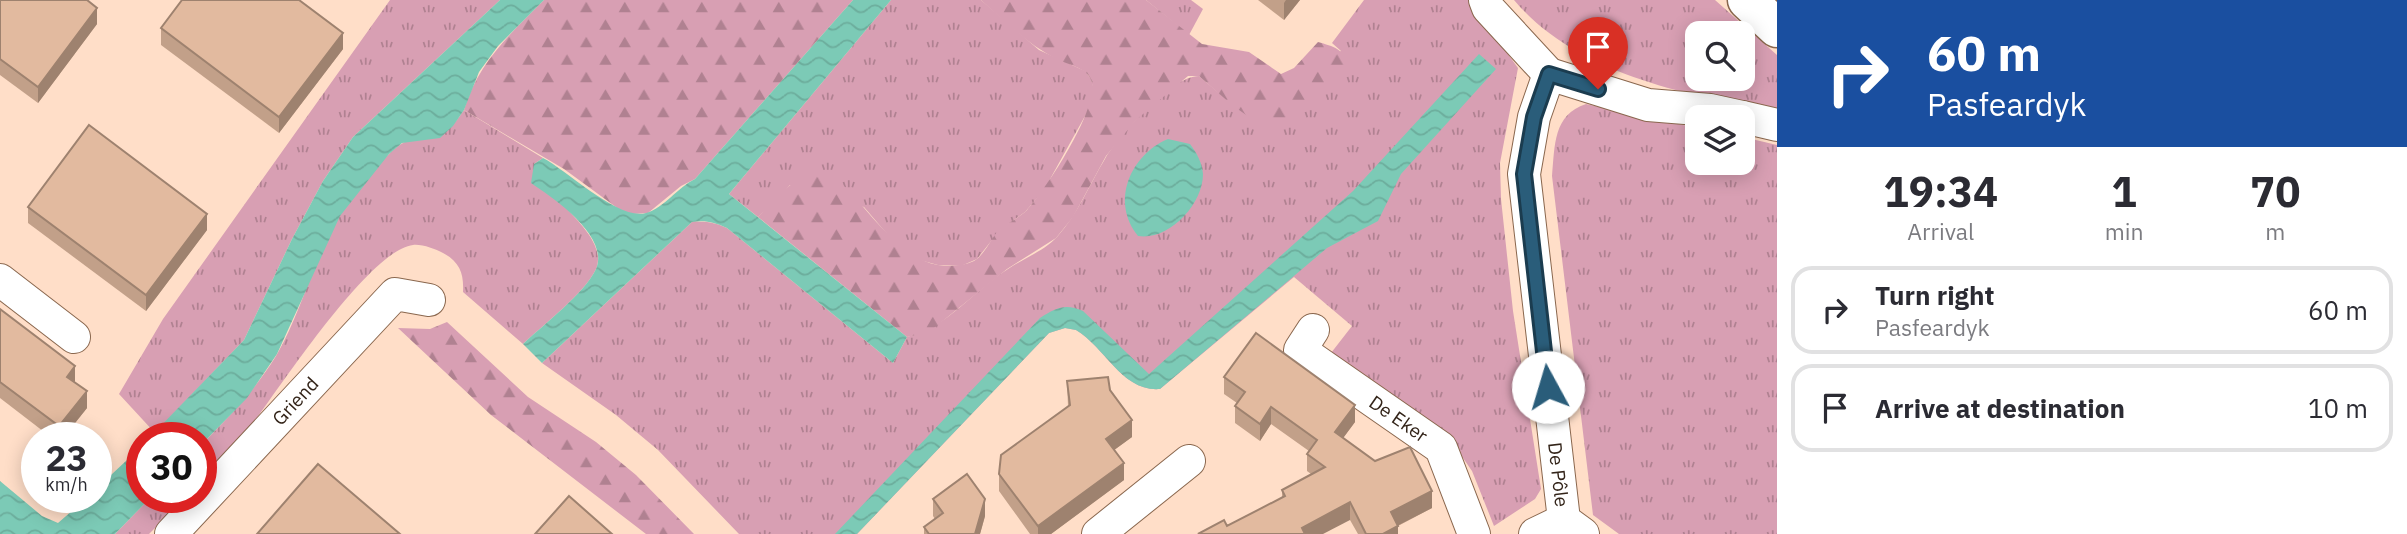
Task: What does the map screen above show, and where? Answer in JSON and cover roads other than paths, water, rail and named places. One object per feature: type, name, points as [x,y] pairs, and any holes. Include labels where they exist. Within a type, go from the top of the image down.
[{"type":"main road","points":[[1747,0],[1777,28]]},
{"type":"street","points":[[1485,0],[1488,8],[1549,74],[1647,105],[1685,108]]},
{"type":"street","name":"De Pôle","points":[[1549,74],[1534,117],[1524,174],[1574,527]]},
{"type":"street","points":[[1755,120],[1777,125]]},
{"type":"street","points":[[0,280],[74,337]]},
{"type":"street","name":"Griend","points":[[172,534],[395,294],[429,300]]},
{"type":"street","name":"De Eker","points":[[1313,330],[1300,350],[1441,448],[1474,534]]},
{"type":"street","points":[[1098,534],[1189,461]]},
{"type":"street","points":[[1535,534],[1574,527]]},
{"type":"water","points":[[500,0],[544,0],[498,46],[479,72],[464,110],[453,126],[440,138],[402,143],[389,154],[340,216],[277,354],[247,398],[217,429],[217,422],[165,422],[244,340],[323,181],[353,137]]},
{"type":"water","points":[[853,0],[891,0],[729,194],[907,337],[893,363],[727,228],[701,221],[692,222],[542,363],[523,344],[583,288],[596,269],[598,256],[595,244],[577,219],[531,183],[534,164],[543,158],[622,210],[646,213],[653,210],[695,179]]},
{"type":"water","points":[[1479,54],[1496,69],[1401,174],[1378,221],[1327,248],[1160,389],[1135,384],[1076,330],[1065,328],[1049,333],[857,534],[835,534],[1040,318],[1051,312],[1066,307],[1083,311],[1149,374],[1353,191]]},
{"type":"water","points":[[1168,139],[1193,147],[1202,166],[1201,186],[1190,209],[1172,227],[1161,233],[1138,236],[1126,209],[1128,181],[1143,156]]},
{"type":"water","points":[[126,461],[126,513],[135,513],[115,534],[0,534],[0,481],[21,498],[21,513],[38,513],[58,523],[70,513],[112,513],[112,474]]}]
